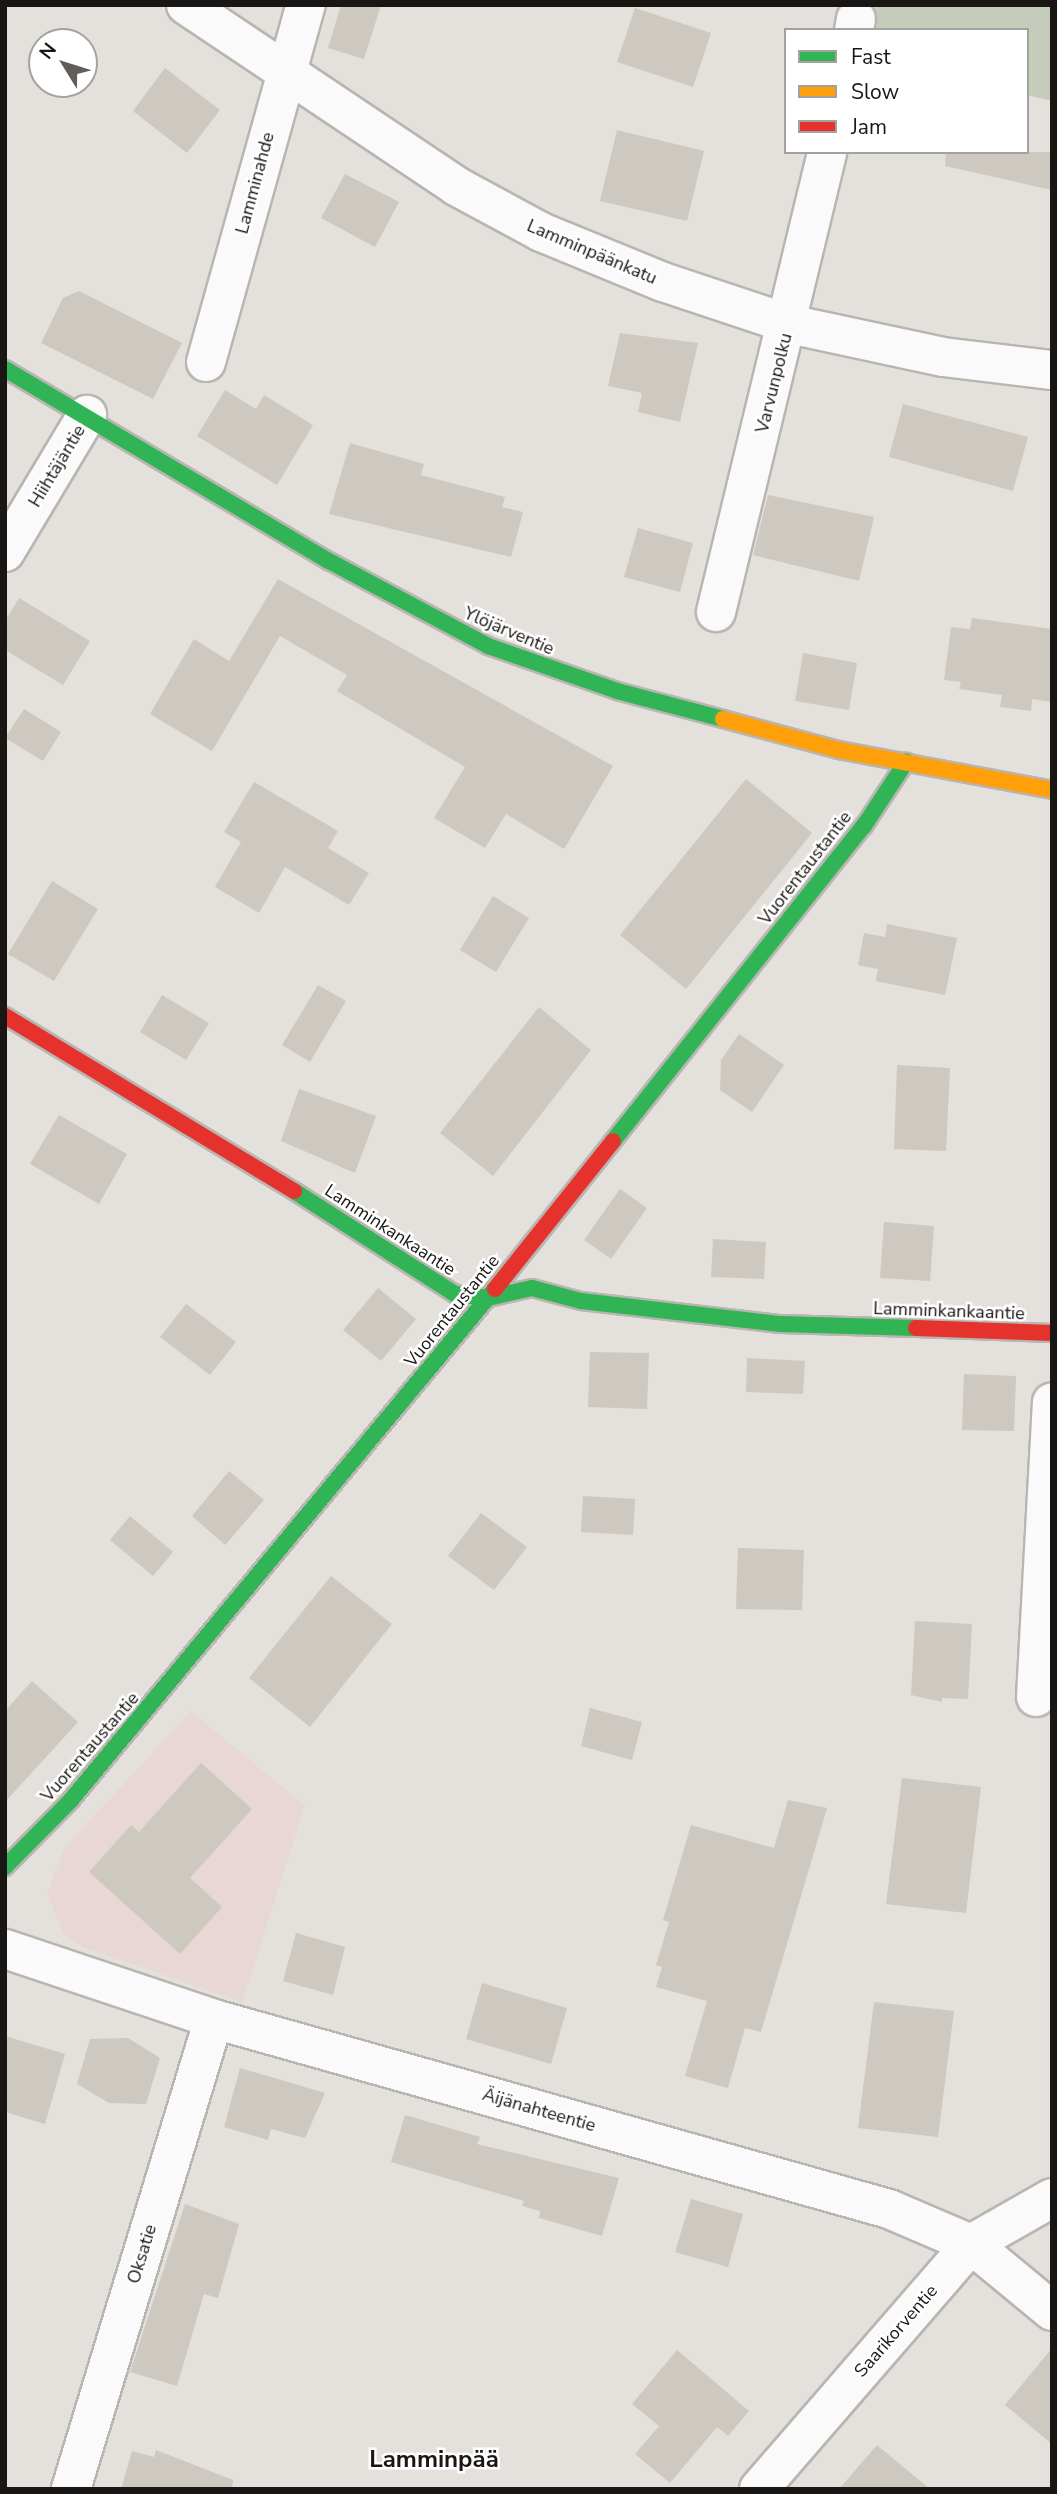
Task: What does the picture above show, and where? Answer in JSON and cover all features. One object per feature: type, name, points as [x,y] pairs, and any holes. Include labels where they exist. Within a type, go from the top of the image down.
[{"type":"main road","name":"Ylöjärventie","points":[[5,369],[88,415],[329,561],[488,646],[617,691],[906,762],[1052,790]]},
{"type":"main road","name":"Vuorentaustantie","points":[[5,1867],[71,1800],[488,1298],[864,826],[906,762]]},
{"type":"main road","name":"Lamminkankaantie","points":[[5,1016],[168,1111],[455,1294],[488,1298],[532,1288],[581,1301],[781,1324],[1052,1333]]},
{"type":"street","name":"Lamminpäänkatu","points":[[186,5],[456,186],[541,232],[663,282],[789,324],[943,357],[1052,370]]},
{"type":"street","name":"Lamminahde","points":[[206,362],[306,5]]},
{"type":"street","name":"Varvunpolku","points":[[716,612],[789,324],[827,154]]},
{"type":"street","name":"Hiihtäjäntie","points":[[5,552],[88,415]]},
{"type":"street","points":[[1036,1697],[1052,1402]]},
{"type":"street","name":"Äijänahteentie","points":[[5,1949],[214,2019],[889,2209],[971,2244],[1052,2311]]},
{"type":"street","name":"Oksatie","points":[[71,2489],[214,2019]]},
{"type":"street","name":"Saarikorventie","points":[[759,2489],[971,2244],[1052,2198]]},
{"type":"shaded area","points":[[191,1711],[305,1806],[242,2002],[85,1948],[64,1935],[47,1893],[64,1849]]},
{"type":"green space","points":[[876,5],[1052,5],[1052,101],[1029,95],[1029,28],[870,28]]},
{"type":"building","points":[[341,5],[381,5],[364,59],[328,48]]},
{"type":"building","points":[[635,8],[711,33],[693,87],[617,62]]},
{"type":"building","points":[[165,68],[220,110],[187,153],[133,111]]},
{"type":"building","points":[[617,130],[704,151],[687,221],[600,201]]},
{"type":"building","points":[[1052,152],[1052,190],[945,166],[946,154]]},
{"type":"building","points":[[345,174],[399,202],[375,247],[321,218]]},
{"type":"building","points":[[79,291],[182,343],[153,399],[41,343],[63,298]]},
{"type":"building","points":[[620,333],[698,343],[680,422],[638,412],[642,393],[608,386]]},
{"type":"building","points":[[225,390],[256,409],[264,395],[313,425],[277,485],[197,436]]},
{"type":"building","points":[[903,404],[1028,437],[1013,491],[889,457]]},
{"type":"building","points":[[350,443],[424,464],[421,475],[505,497],[502,507],[523,512],[511,557],[329,514]]},
{"type":"building","points":[[768,495],[874,517],[859,581],[753,555]]},
{"type":"building","points":[[638,528],[693,543],[680,592],[624,577]]},
{"type":"building","points":[[278,579],[613,766],[564,849],[506,814],[485,848],[434,818],[465,767],[337,691],[347,675],[280,636],[212,751],[150,714],[194,639],[229,661]]},
{"type":"building","points":[[19,598],[90,641],[63,685],[5,650],[5,621]]},
{"type":"building","points":[[972,618],[1052,629],[1052,702],[1032,699],[1031,711],[1000,707],[1002,695],[959,689],[961,682],[944,680],[951,627],[970,629]]},
{"type":"building","points":[[803,653],[857,663],[849,710],[795,701]]},
{"type":"building","points":[[24,709],[61,732],[43,761],[5,738]]},
{"type":"building","points":[[746,779],[812,833],[686,989],[620,935]]},
{"type":"building","points":[[254,782],[338,831],[328,848],[369,873],[349,905],[285,867],[259,913],[215,887],[241,842],[224,832]]},
{"type":"building","points":[[52,881],[98,909],[54,981],[8,954]]},
{"type":"building","points":[[493,896],[529,918],[496,972],[460,950]]},
{"type":"building","points":[[887,924],[957,938],[945,995],[876,981],[878,969],[858,965],[864,933],[885,937]]},
{"type":"building","points":[[318,985],[346,1001],[310,1062],[282,1045]]},
{"type":"building","points":[[162,995],[209,1023],[186,1060],[140,1032]]},
{"type":"building","points":[[539,1007],[591,1050],[493,1176],[440,1133]]},
{"type":"building","points":[[739,1034],[784,1065],[752,1112],[720,1090],[721,1060]]},
{"type":"building","points":[[897,1065],[950,1068],[946,1151],[894,1149]]},
{"type":"building","points":[[299,1089],[376,1116],[355,1173],[281,1141]]},
{"type":"building","points":[[59,1115],[127,1154],[99,1204],[30,1164]]},
{"type":"building","points":[[620,1189],[647,1208],[611,1259],[584,1240]]},
{"type":"building","points":[[884,1222],[934,1226],[930,1281],[880,1278]]},
{"type":"building","points":[[713,1239],[766,1242],[764,1279],[711,1277]]},
{"type":"building","points":[[378,1288],[416,1319],[381,1361],[343,1330]]},
{"type":"building","points":[[186,1304],[236,1342],[210,1375],[160,1337]]},
{"type":"building","points":[[590,1352],[649,1353],[647,1409],[588,1407]]},
{"type":"building","points":[[747,1358],[805,1361],[803,1394],[746,1392]]},
{"type":"building","points":[[964,1374],[1016,1376],[1014,1431],[962,1430]]},
{"type":"building","points":[[229,1471],[264,1500],[225,1545],[192,1516]]},
{"type":"building","points":[[583,1496],[635,1499],[633,1535],[581,1532]]},
{"type":"building","points":[[481,1513],[527,1547],[494,1590],[448,1556]]},
{"type":"building","points":[[130,1516],[173,1552],[153,1576],[110,1540]]},
{"type":"building","points":[[738,1548],[804,1550],[802,1610],[736,1609]]},
{"type":"building","points":[[331,1576],[392,1624],[310,1727],[249,1678]]},
{"type":"building","points":[[915,1621],[972,1624],[968,1699],[942,1698],[942,1702],[911,1695]]},
{"type":"building","points":[[32,1681],[78,1722],[5,1802],[5,1711]]},
{"type":"building","points":[[590,1708],[642,1722],[632,1760],[581,1746]]},
{"type":"building","points":[[201,1763],[252,1809],[190,1878],[222,1907],[180,1954],[89,1872],[131,1825],[139,1832]]},
{"type":"building","points":[[902,1778],[981,1787],[966,1913],[886,1904]]},
{"type":"building","points":[[788,1800],[827,1808],[761,2032],[745,2028],[728,2088],[685,2076],[707,2001],[656,1987],[662,1967],[656,1965],[669,1922],[663,1920],[691,1825],[774,1848]]},
{"type":"building","points":[[296,1933],[345,1947],[333,1995],[283,1981]]},
{"type":"building","points":[[482,1983],[567,2008],[551,2064],[466,2039]]},
{"type":"building","points":[[874,2002],[954,2011],[938,2137],[858,2128]]},
{"type":"building","points":[[5,2036],[65,2054],[45,2124],[5,2112]]},
{"type":"building","points":[[128,2038],[160,2058],[146,2104],[109,2103],[77,2084],[90,2039]]},
{"type":"building","points":[[240,2068],[325,2093],[305,2138],[271,2129],[268,2140],[224,2127]]},
{"type":"building","points":[[405,2115],[480,2137],[477,2144],[619,2178],[602,2236],[539,2218],[540,2211],[522,2206],[524,2201],[391,2162]]},
{"type":"building","points":[[691,2199],[743,2214],[728,2267],[675,2252]]},
{"type":"building","points":[[185,2204],[239,2224],[218,2298],[204,2294],[177,2386],[130,2372]]},
{"type":"building","points":[[1052,2348],[1052,2444],[1005,2405]]},
{"type":"building","points":[[677,2350],[749,2411],[728,2436],[717,2427],[670,2483],[635,2454],[659,2426],[632,2404]]},
{"type":"building","points":[[877,2445],[930,2489],[839,2489]]},
{"type":"building","points":[[156,2450],[233,2480],[232,2489],[121,2489],[132,2451],[154,2457]]},
{"type":"traffic: fast","points":[[5,369],[329,561],[488,646],[617,691],[723,719]]},
{"type":"traffic: fast","points":[[613,1141],[864,826],[906,762]]},
{"type":"traffic: fast","points":[[294,1191],[455,1294],[488,1298],[532,1288],[581,1301],[781,1324],[916,1328]]},
{"type":"traffic: fast","points":[[5,1867],[71,1800],[495,1289]]},
{"type":"traffic: slow","points":[[723,719],[839,750],[1052,790]]},
{"type":"traffic: jam","points":[[5,1016],[294,1191]]},
{"type":"traffic: jam","points":[[495,1289],[613,1141]]},
{"type":"traffic: jam","points":[[916,1328],[1052,1333]]},
{"type":"district","name":"Lamminpää","points":[[434,2460]]}]
